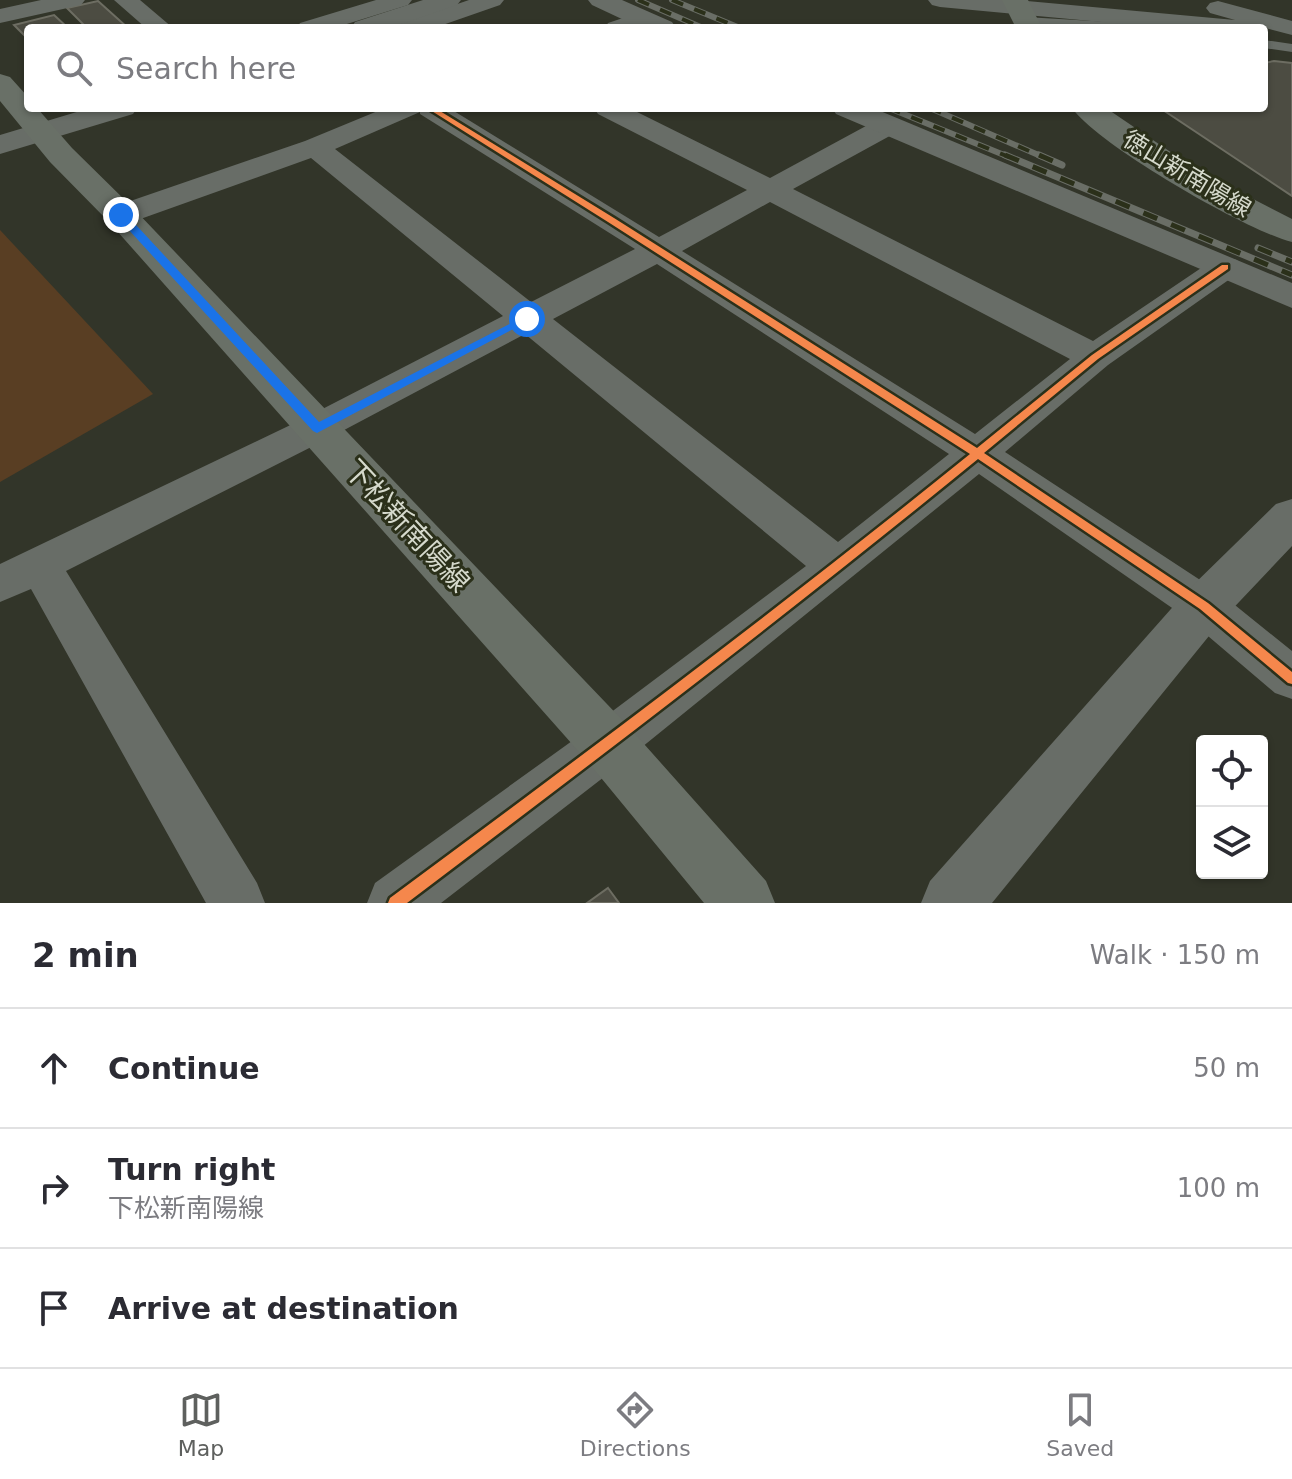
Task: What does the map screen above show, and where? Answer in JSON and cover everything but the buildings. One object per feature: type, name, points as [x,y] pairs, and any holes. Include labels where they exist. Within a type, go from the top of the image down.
[{"type":"main road","name":"下松新南陽線","points":[[0,83],[24,109]]},
{"type":"main road","name":"下松新南陽線","points":[[27,112],[61,155],[121,215],[608,744],[744,903]]},
{"type":"main road","name":"徳山新南陽線","points":[[1092,112],[1129,142],[1185,178],[1292,232]]},
{"type":"street","points":[[0,16],[73,0]]},
{"type":"street","points":[[126,0],[156,24]]},
{"type":"street","points":[[321,24],[400,0]]},
{"type":"street","points":[[355,13],[448,0]]},
{"type":"street","points":[[423,24],[492,0]]},
{"type":"street","points":[[601,0],[638,24]]},
{"type":"street","points":[[940,0],[1022,14],[1243,14]]},
{"type":"street","points":[[1188,0],[1292,30]]},
{"type":"street","points":[[1268,30],[1292,30]]},
{"type":"street","points":[[0,145],[108,112]]},
{"type":"street","points":[[121,215],[315,147],[399,112]]},
{"type":"street","points":[[436,112],[975,452],[1204,606],[1292,679]]},
{"type":"street","points":[[616,112],[1095,357]]},
{"type":"street","points":[[856,112],[1292,297]]},
{"type":"street","points":[[237,903],[20,574],[317,428],[657,251],[887,126]]},
{"type":"street","points":[[315,147],[837,566]]},
{"type":"street","points":[[395,903],[608,744],[837,566],[1095,357],[1225,267]]},
{"type":"street","points":[[952,903],[1204,606],[1292,516]]},
{"type":"lane","points":[[1022,14],[1110,24]]},
{"type":"lane","points":[[1268,45],[1292,48]]},
{"type":"shaded area","points":[[0,230],[153,394],[0,482]]},
{"type":"railway","points":[[638,0],[694,24]]},
{"type":"railway","points":[[672,0],[730,24]]},
{"type":"railway","points":[[899,112],[1009,157]]},
{"type":"railway","points":[[939,112],[1043,157]]},
{"type":"railway","points":[[1005,155],[1292,275]]},
{"type":"railway","points":[[1039,155],[1062,165]]},
{"type":"railway","points":[[1258,248],[1292,262]]},
{"type":"cycle path","points":[[436,112],[975,452],[1204,606],[1292,679]]},
{"type":"cycle path","points":[[395,903],[608,744],[874,538],[1095,357],[1225,267]]},
{"type":"route","points":[[121,215],[317,428],[527,319]]}]
